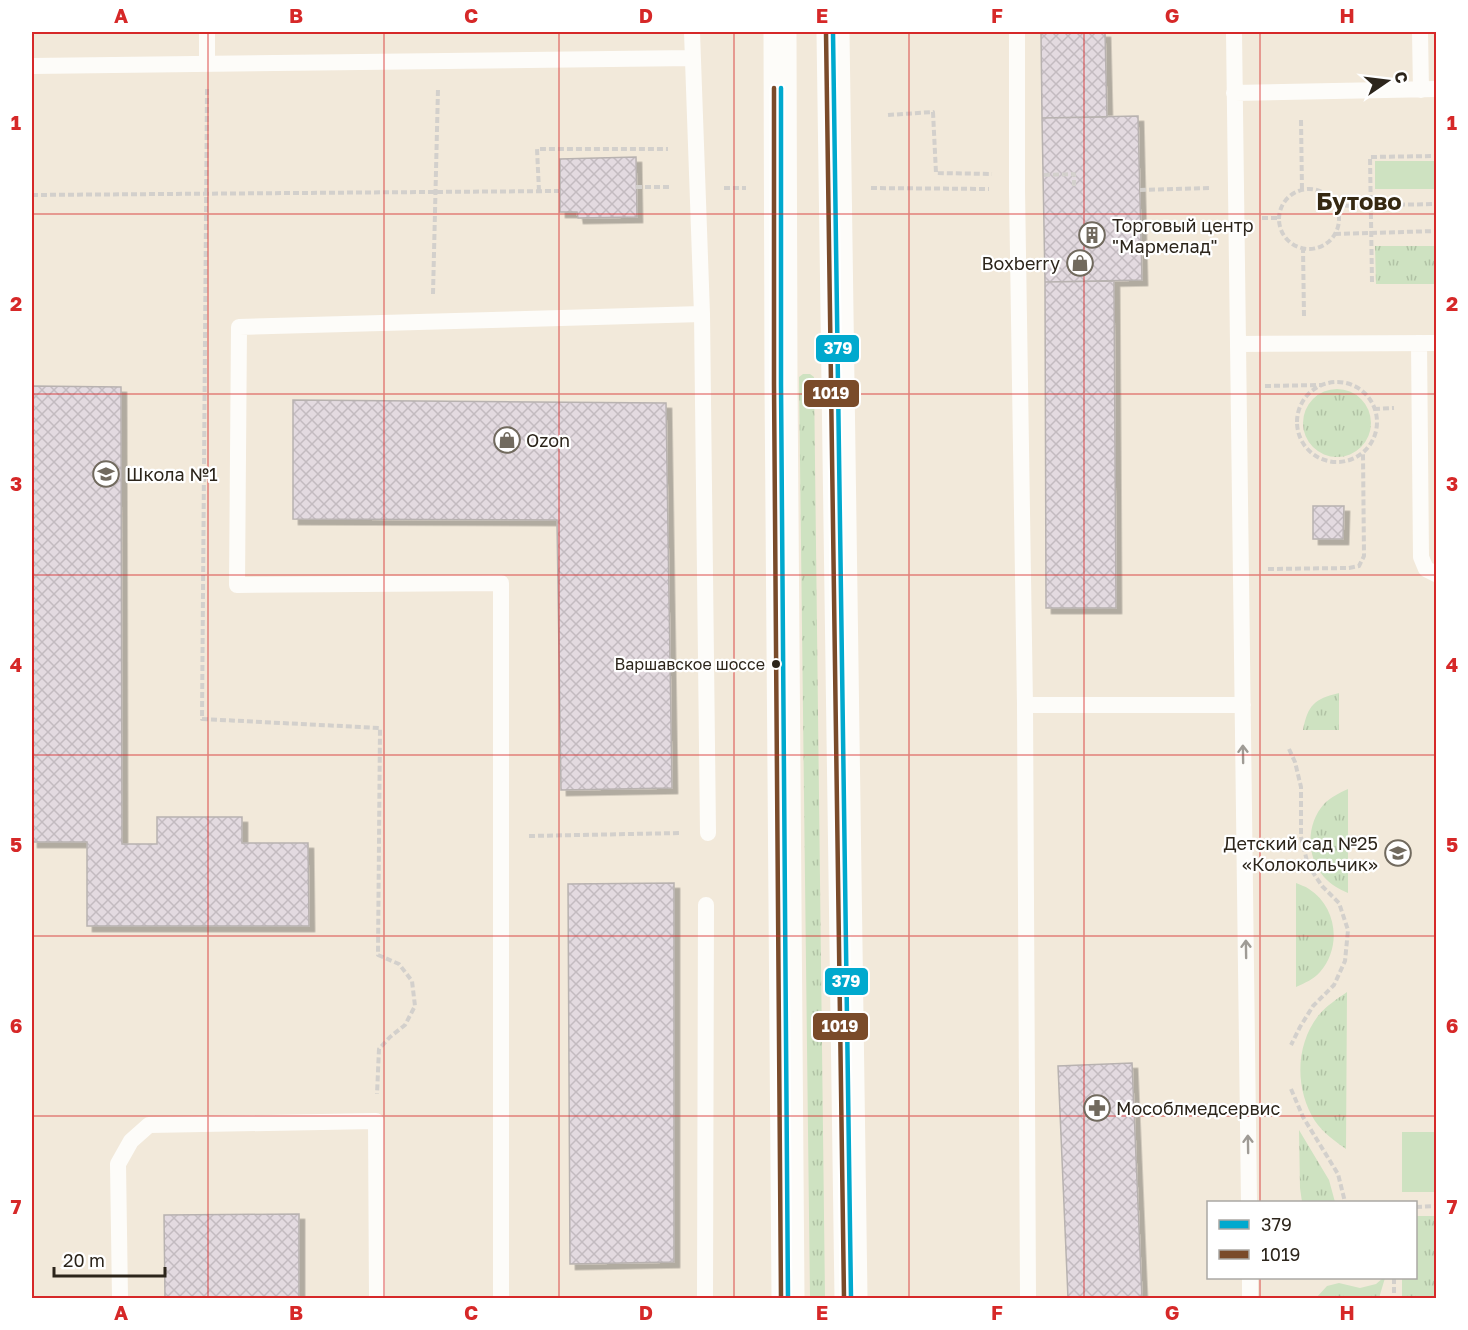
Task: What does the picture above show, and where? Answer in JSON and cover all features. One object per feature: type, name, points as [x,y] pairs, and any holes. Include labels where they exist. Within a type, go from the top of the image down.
[{"type":"main road","points":[[780,32],[788,1299]]},
{"type":"main road","points":[[832,32],[851,1299]]},
{"type":"lane","points":[[207,32],[207,64]]},
{"type":"lane","points":[[692,32],[702,314],[708,833]]},
{"type":"lane","points":[[1017,32],[1025,705],[1028,1299]]},
{"type":"lane","points":[[1234,32],[1249,1201]]},
{"type":"lane","points":[[1234,93],[1429,90],[1420,32]]},
{"type":"lane","points":[[32,66],[693,58]]},
{"type":"lane","points":[[501,1299],[501,583],[237,585],[238,327],[702,314]]},
{"type":"lane","points":[[1419,343],[1421,557],[1426,569],[1437,574]]},
{"type":"lane","points":[[1238,344],[1437,343]]},
{"type":"lane","points":[[1025,705],[1243,705]]},
{"type":"lane","points":[[705,1299],[706,905]]},
{"type":"lane","points":[[120,1299],[118,1164],[131,1141],[148,1125],[376,1121],[377,1299]]},
{"type":"lane","points":[[1250,1279],[1250,1299]]},
{"type":"path","points":[[432,322],[438,61]]},
{"type":"path","points":[[207,64],[202,719],[380,728],[378,955],[399,964],[412,981],[415,1006],[405,1024],[379,1049],[376,1121]]},
{"type":"path","points":[[1300,92],[1302,190]]},
{"type":"path","points":[[888,115],[933,112],[936,173],[1074,174],[1074,189]]},
{"type":"path","points":[[538,191],[537,149],[696,149]]},
{"type":"path","points":[[1372,282],[1370,157],[1437,156]]},
{"type":"path","points":[[1140,190],[1236,188]]},
{"type":"path","points":[[1302,190],[1320,190],[1329,196],[1336,206],[1339,218],[1337,230],[1330,240],[1319,247],[1307,249],[1292,244],[1283,233],[1279,218],[1283,204],[1294,193],[1302,190]]},
{"type":"path","points":[[32,195],[560,192]]},
{"type":"path","points":[[1336,206],[1437,204]]},
{"type":"path","points":[[1334,234],[1437,231]]},
{"type":"path","points":[[1303,247],[1305,344]]},
{"type":"path","points":[[1238,386],[1321,385],[1336,382],[1352,386],[1366,395],[1374,409],[1377,424],[1373,440],[1364,453],[1350,460],[1334,462],[1319,459],[1307,449],[1299,436],[1297,421],[1300,406],[1309,394],[1321,385]]},
{"type":"path","points":[[1240,569],[1359,566],[1364,556],[1364,453]]},
{"type":"path","points":[[1288,749],[1295,762],[1301,787],[1301,837],[1308,865],[1322,886],[1339,903],[1348,930],[1345,962],[1334,985],[1313,1006],[1291,1046]]},
{"type":"path","points":[[501,837],[708,833]]},
{"type":"path","points":[[1292,1089],[1304,1117],[1338,1174],[1345,1201]]},
{"type":"path","points":[[1417,1207],[1437,1206]]},
{"type":"path","points":[[1394,1279],[1394,1299]]},
{"type":"green space","points":[[1375,161],[1436,161],[1436,189],[1375,189]]},
{"type":"green space","points":[[1375,246],[1436,246],[1436,284],[1376,284]]},
{"type":"green space","points":[[803,374],[810,374],[814,377],[825,1298],[810,1298],[799,377]]},
{"type":"green space","points":[[1337,389],[1350,392],[1361,399],[1368,410],[1371,423],[1368,436],[1361,447],[1350,454],[1337,457],[1324,454],[1313,447],[1306,436],[1303,423],[1306,410],[1313,399],[1324,392]]},
{"type":"green space","points":[[1339,693],[1339,730],[1303,730],[1307,715],[1314,704]]},
{"type":"green space","points":[[1348,789],[1348,893],[1329,882],[1318,869],[1310,840],[1318,812],[1329,799]]},
{"type":"green space","points":[[1296,883],[1309,889],[1326,906],[1331,917],[1334,939],[1332,951],[1320,972],[1296,987]]},
{"type":"green space","points":[[1347,992],[1346,1149],[1325,1133],[1308,1109],[1300,1068],[1310,1028],[1324,1009]]},
{"type":"green space","points":[[1299,1130],[1329,1180],[1335,1201],[1302,1201]]},
{"type":"green space","points":[[1402,1132],[1436,1132],[1436,1192],[1402,1192]]},
{"type":"green space","points":[[1417,1216],[1436,1216],[1436,1298],[1402,1298],[1402,1279],[1417,1279]]},
{"type":"green space","points":[[1385,1279],[1379,1298],[1316,1298],[1327,1286],[1339,1283],[1360,1288]]},
{"type":"building","points":[[1041,32],[1105,32],[1107,117],[1042,118]]},
{"type":"building","name":"Торговый центр \"Мармелад\"","points":[[1138,116],[1142,280],[1045,282],[1042,118]]},
{"type":"building","points":[[636,157],[637,217],[578,218],[577,212],[560,212],[560,159]]},
{"type":"building","points":[[1114,281],[1116,608],[1046,608],[1045,282]]},
{"type":"building","points":[[32,386],[121,387],[122,844],[157,844],[157,817],[242,817],[242,843],[308,843],[309,926],[87,926],[87,842],[32,842]]},
{"type":"building","points":[[293,400],[666,403],[672,788],[561,790],[557,520],[293,519]]},
{"type":"building","points":[[1313,506],[1344,506],[1343,539],[1313,539]]},
{"type":"building","points":[[674,883],[674,1262],[570,1264],[568,884]]},
{"type":"building","points":[[1132,1063],[1142,1298],[1068,1298],[1058,1066]]},
{"type":"building","points":[[299,1214],[299,1298],[165,1298],[164,1215]]},
{"type":"transit line","name":"1019","points":[[826,32],[844,1298]]},
{"type":"transit line","name":"379","points":[[833,32],[851,1298]]},
{"type":"transit line","name":"1019","points":[[774,88],[781,1298]]},
{"type":"transit line","name":"379","points":[[781,88],[788,1298]]},
{"type":"place","name":"Торговый центр \"Мармелад\"","points":[[1092,235]]},
{"type":"place","name":"Boxberry","points":[[1080,263]]},
{"type":"place","name":"Ozon","points":[[507,440]]},
{"type":"place","name":"Школа №1","points":[[106,474]]},
{"type":"place","name":"Варшавское шоссе","points":[[776,664]]},
{"type":"place","name":"Детский сад №25 «Колокольчик»","points":[[1398,853]]},
{"type":"place","name":"Мособлмедсервис","points":[[1097,1108]]},
{"type":"district","name":"Бутово","points":[[1359,200]]}]
